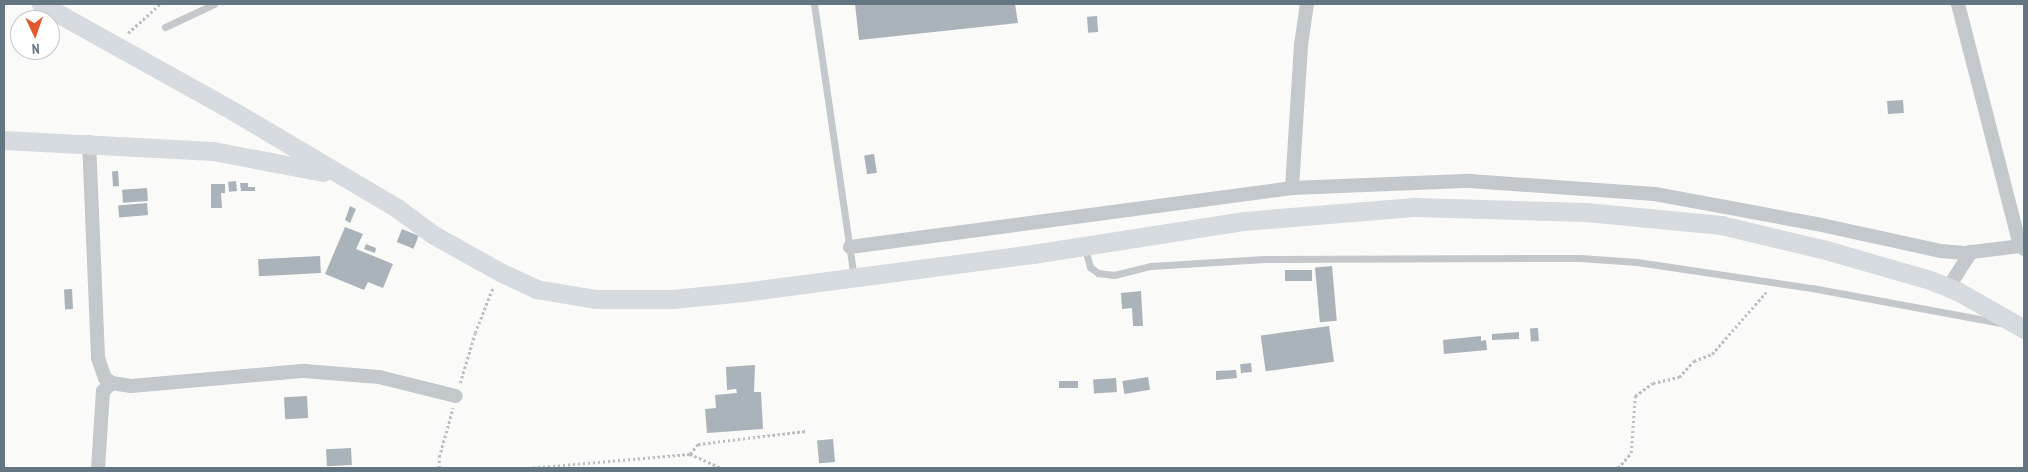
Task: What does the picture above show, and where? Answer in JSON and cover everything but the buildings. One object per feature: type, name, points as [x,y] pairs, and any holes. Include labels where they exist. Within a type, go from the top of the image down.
[{"type":"street","points":[[41,4],[117,44],[500,272],[536,289],[596,299],[672,299],[854,277],[1244,221],[1416,207],[1586,212],[1721,225],[1826,250],[1948,288],[2024,328]]},
{"type":"street","points":[[1292,188],[1301,45],[1307,4]]},
{"type":"street","points":[[850,248],[1292,188],[1470,181],[1655,194],[1817,224],[1941,252],[2022,248],[1958,4]]},
{"type":"street","points":[[4,140],[89,142],[213,151],[334,174]]},
{"type":"street","points":[[89,142],[98,358],[105,378],[112,383],[131,386],[304,371],[379,377],[456,396]]},
{"type":"street","points":[[1948,288],[1971,252]]},
{"type":"street","points":[[98,468],[102,391],[112,383]]},
{"type":"lane","points":[[165,27],[214,4]]},
{"type":"lane","points":[[814,4],[854,277]]},
{"type":"lane","points":[[1084,245],[1090,267],[1098,273],[1114,275],[1151,266],[1264,259],[1580,258],[1694,269],[2024,328]]},
{"type":"path","points":[[117,44],[160,4]]},
{"type":"path","points":[[439,468],[438,458],[475,333],[500,272]]},
{"type":"path","points":[[1618,468],[1632,448],[1635,396],[1653,382],[1679,377],[1694,361],[1712,354],[1775,282]]},
{"type":"path","points":[[690,454],[698,444],[806,431]]},
{"type":"path","points":[[528,468],[690,454],[722,468]]}]
